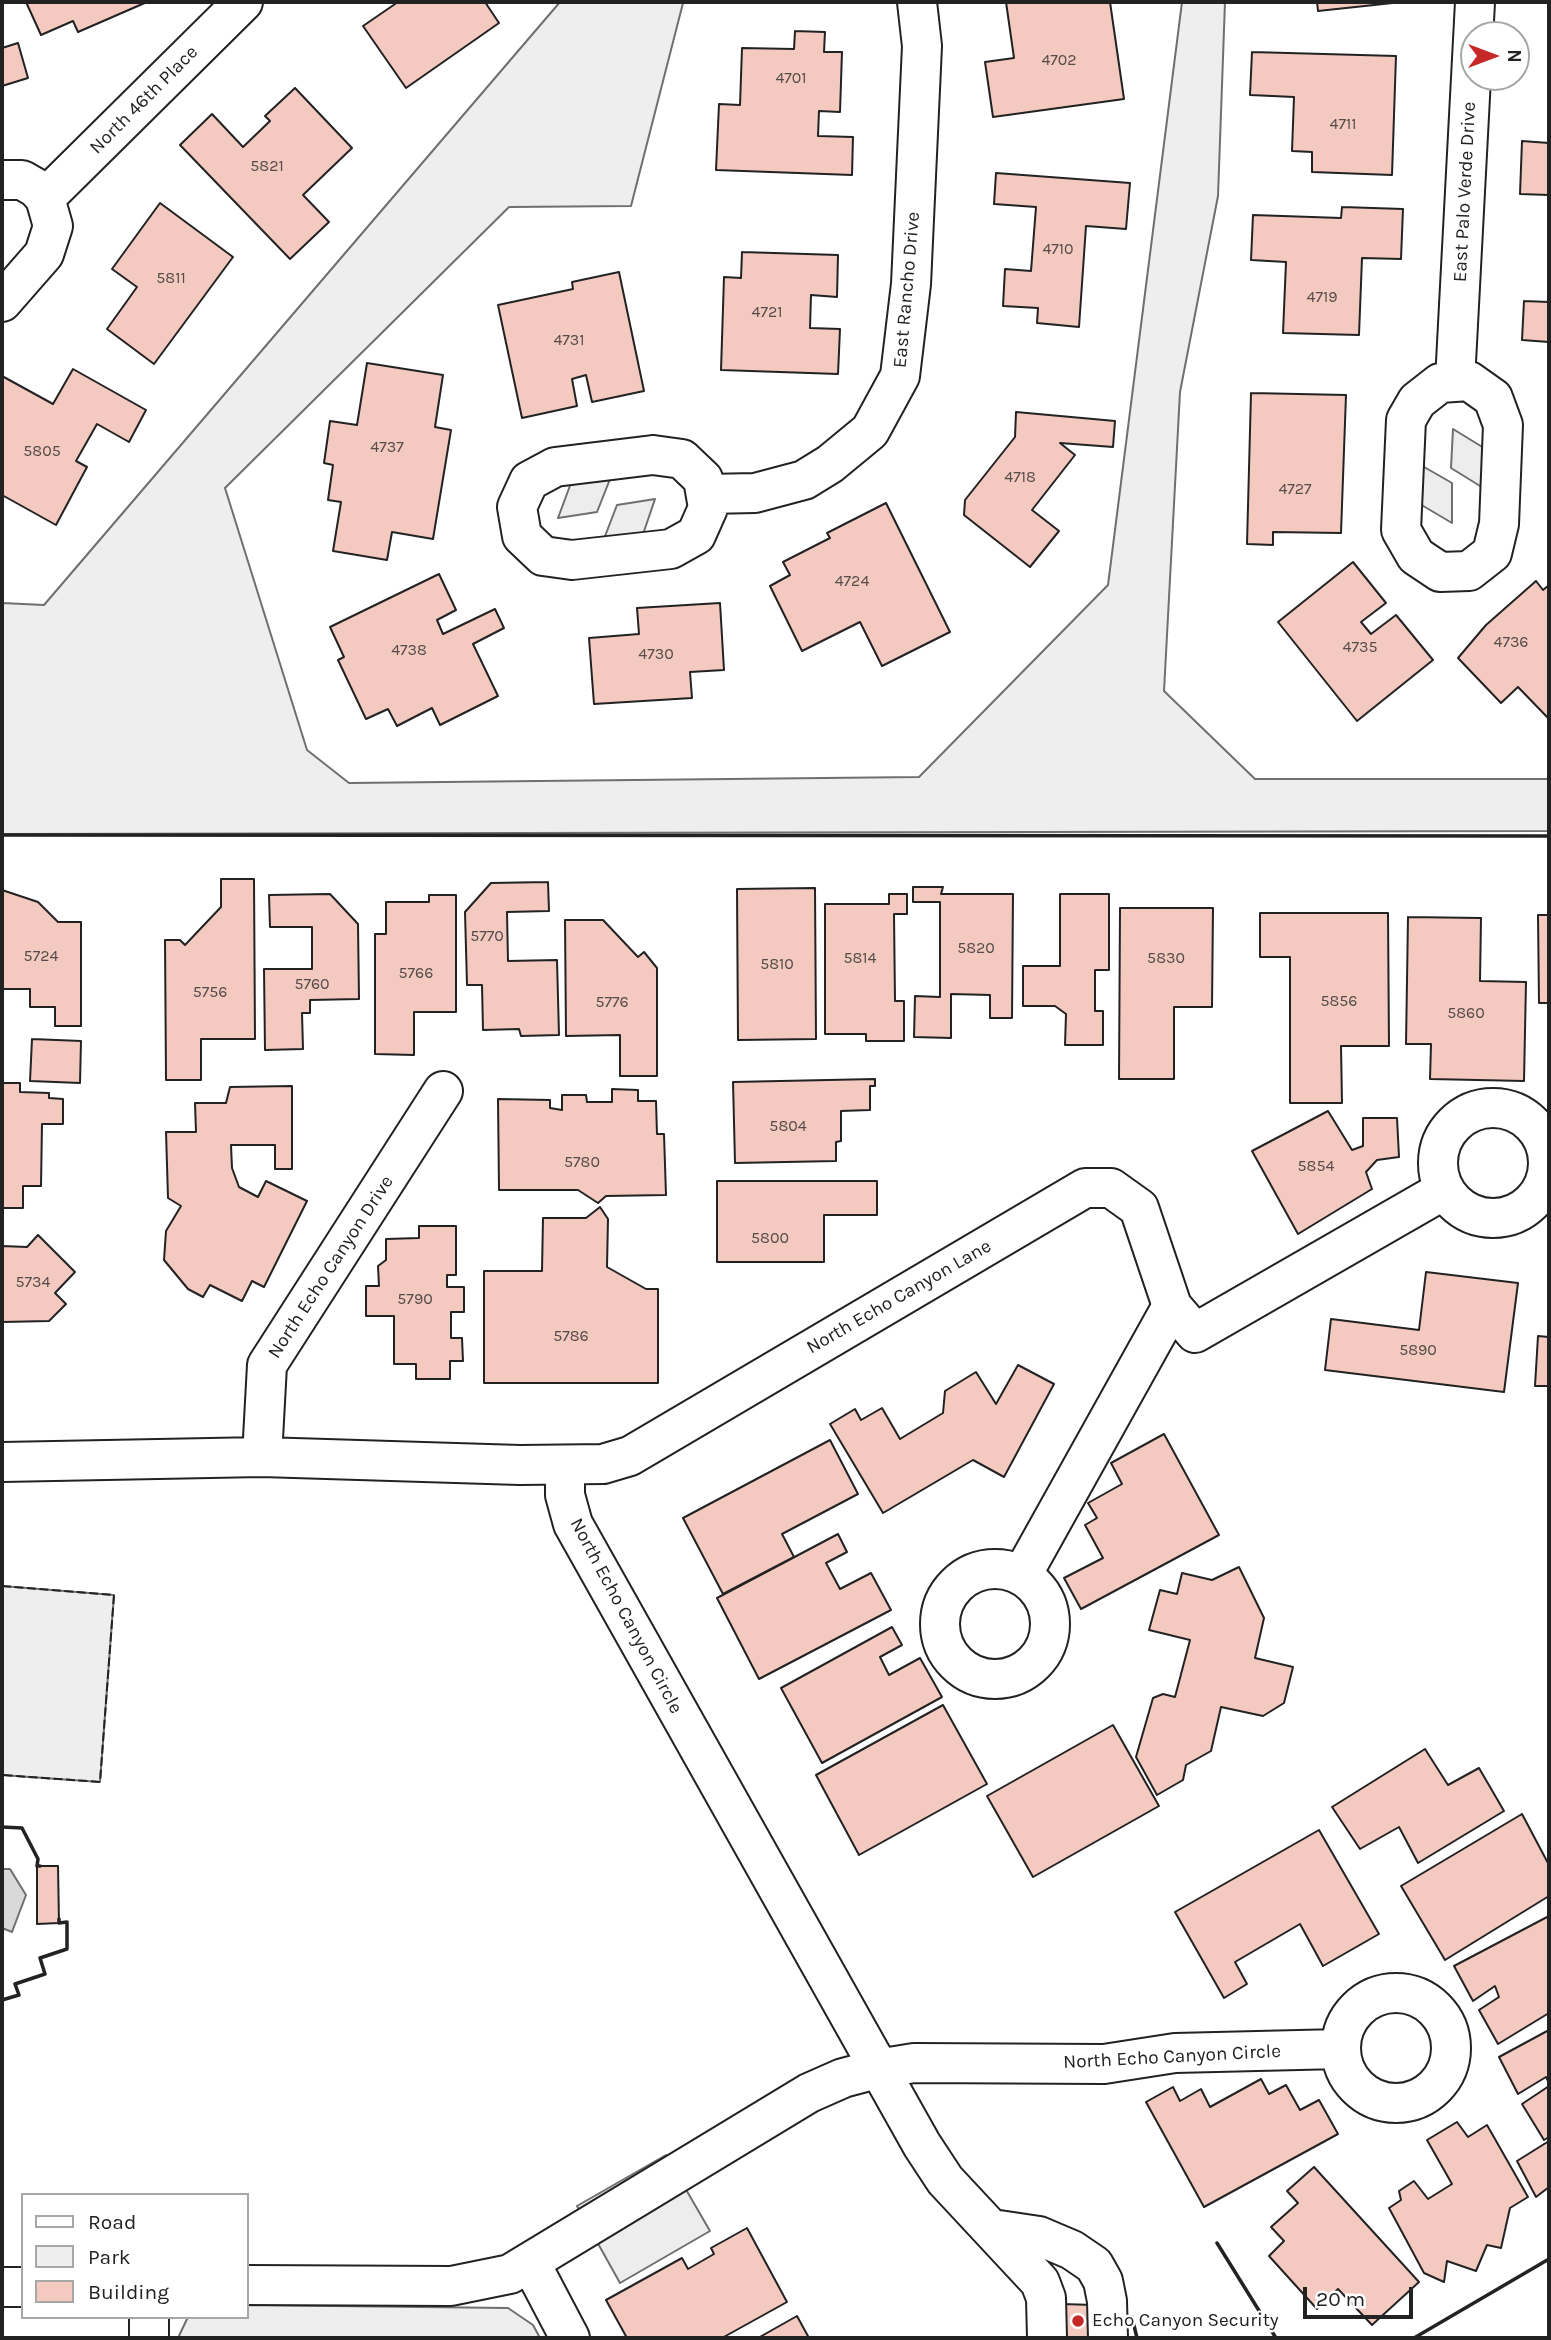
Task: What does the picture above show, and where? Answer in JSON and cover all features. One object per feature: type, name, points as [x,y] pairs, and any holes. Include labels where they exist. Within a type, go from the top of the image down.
[{"type":"street","name":"North 46th Place","points":[[46,198],[243,2]]},
{"type":"street","name":"East Rancho Drive","points":[[706,495],[755,493],[804,480],[831,464],[870,431],[900,376],[911,284],[921,59],[917,2]]},
{"type":"street","name":"East Palo Verde Drive","points":[[1455,382],[1475,2]]},
{"type":"street","points":[[2,180],[22,180],[36,188],[46,198],[53,226],[44,254],[2,302]]},
{"type":"street","points":[[1455,382],[1469,382],[1493,398],[1503,425],[1499,524],[1492,553],[1469,571],[1440,572],[1416,555],[1401,530],[1406,420],[1417,401],[1440,383],[1455,382]]},
{"type":"street","points":[[653,455],[682,459],[704,479],[706,495],[708,508],[696,535],[671,549],[572,560],[543,556],[536,550],[522,536],[517,507],[529,481],[555,467],[653,455]]},
{"type":"street","name":"North Echo Canyon Drive","points":[[262,1457],[267,1365],[443,1091]]},
{"type":"street","name":"North Echo Canyon Lane","points":[[565,1465],[603,1464],[630,1456],[1085,1188],[1111,1188],[1139,1208],[1172,1306],[1195,1333],[1444,1190]]},
{"type":"street","points":[[1023,1575],[1172,1306]]},
{"type":"street","points":[[2,1462],[262,1457],[565,1465]]},
{"type":"street","name":"North Echo Canyon Circle","points":[[565,1465],[565,1495],[573,1524],[877,2069],[945,2180],[1040,2282],[1046,2298],[1047,2338]]},
{"type":"street","name":"North Echo Canyon Circle","points":[[248,2285],[451,2286],[510,2274],[809,2093],[843,2078],[877,2069],[914,2063],[1104,2064],[1175,2053],[1340,2049]]},
{"type":"street","points":[[992,2229],[1039,2236],[1072,2250],[1094,2265],[1105,2291],[1108,2338]]},
{"type":"street","points":[[530,2262],[570,2338]]},
{"type":"street","points":[[2,2287],[21,2287]]},
{"type":"street","points":[[149,2319],[149,2338]]},
{"type":"green space","points":[[560,2],[683,3],[631,206],[509,207],[225,488],[307,750],[349,783],[919,777],[1108,585],[1182,2],[1225,2],[1218,196],[1180,392],[1164,691],[1255,779],[1549,779],[1549,831],[2,834],[2,603],[44,605]]},
{"type":"green space","points":[[2,1586],[114,1595],[100,1782],[2,1775]]},
{"type":"green space","points":[[248,2305],[508,2308],[533,2325],[540,2338],[178,2338],[187,2319],[248,2319]]},
{"type":"shaded area","points":[[1453,429],[1502,459],[1501,499],[1451,468]]},
{"type":"shaded area","points":[[1405,456],[1452,483],[1452,523],[1403,494]]},
{"type":"shaded area","points":[[618,459],[597,512],[558,518],[578,464]]},
{"type":"shaded area","points":[[655,499],[637,552],[597,557],[617,505]]},
{"type":"shaded area","points":[[2,1869],[10,1869],[26,1895],[12,1932],[2,1928]]},
{"type":"shaded area","points":[[666,2155],[710,2231],[620,2283],[577,2206]]},
{"type":"building","points":[[26,2],[147,2],[78,32],[73,21],[41,35]]},
{"type":"building","points":[[398,2],[485,2],[499,23],[406,88],[363,26]]},
{"type":"building","points":[[1006,2],[1110,2],[1124,99],[993,117],[985,62],[1014,58]]},
{"type":"building","points":[[1317,2],[1402,2],[1318,11]]},
{"type":"building","points":[[795,31],[825,32],[824,52],[842,52],[840,112],[819,111],[818,136],[853,137],[852,175],[716,170],[719,104],[740,105],[742,48],[794,49]]},
{"type":"building","points":[[18,43],[28,78],[2,86],[2,48]]},
{"type":"building","points":[[1252,52],[1396,56],[1392,175],[1312,172],[1312,152],[1292,151],[1294,97],[1250,95]]},
{"type":"building","points":[[295,88],[352,148],[303,195],[329,222],[290,259],[180,145],[212,114],[243,147],[270,121],[265,116]]},
{"type":"building","points":[[1522,141],[1549,143],[1549,195],[1520,194]]},
{"type":"building","points":[[996,173],[1130,183],[1126,229],[1086,226],[1079,327],[1037,323],[1038,308],[1003,306],[1005,269],[1031,271],[1036,207],[994,204]]},
{"type":"building","points":[[160,203],[233,257],[154,364],[107,329],[137,287],[112,269]]},
{"type":"building","points":[[1342,207],[1403,209],[1401,259],[1362,258],[1359,335],[1283,333],[1286,262],[1251,260],[1253,215],[1341,218]]},
{"type":"building","points":[[742,252],[838,255],[837,297],[811,295],[810,328],[840,329],[838,374],[721,370],[724,277],[741,278]]},
{"type":"building","points":[[619,272],[644,391],[592,402],[586,375],[572,379],[577,406],[522,418],[498,305],[573,289],[572,282]]},
{"type":"building","points":[[1524,301],[1549,302],[1549,342],[1522,340]]},
{"type":"building","points":[[367,363],[443,375],[435,427],[451,430],[433,539],[392,532],[387,560],[333,551],[341,502],[328,500],[333,465],[324,463],[330,421],[357,425]]},
{"type":"building","points":[[73,369],[146,410],[129,442],[97,424],[76,461],[87,467],[56,525],[2,495],[2,376],[53,404]]},
{"type":"building","points":[[1251,393],[1346,395],[1341,533],[1273,532],[1273,545],[1247,544]]},
{"type":"building","points":[[1016,412],[1115,421],[1113,447],[1060,443],[1075,455],[1032,510],[1059,531],[1030,567],[964,515],[965,500],[1015,437]]},
{"type":"building","points":[[886,503],[950,632],[882,666],[860,622],[802,651],[770,586],[790,575],[783,562],[830,538],[827,533]]},
{"type":"building","points":[[1353,562],[1386,603],[1361,622],[1371,634],[1396,615],[1433,660],[1357,721],[1278,622]]},
{"type":"building","points":[[439,574],[456,610],[437,620],[443,634],[495,609],[504,628],[473,644],[498,696],[440,725],[432,708],[397,726],[388,709],[366,719],[338,660],[344,657],[330,627]]},
{"type":"building","points":[[1536,581],[1543,590],[1549,585],[1549,719],[1518,687],[1501,703],[1458,658],[1486,625]]},
{"type":"building","points":[[720,603],[724,670],[690,672],[692,698],[594,704],[589,638],[639,634],[637,608]]},
{"type":"building","points":[[221,879],[254,879],[255,1039],[201,1039],[201,1080],[166,1080],[165,940],[180,940],[185,945],[221,907]]},
{"type":"building","points":[[548,882],[549,911],[507,912],[508,961],[557,960],[559,1035],[521,1036],[519,1029],[483,1030],[482,985],[467,985],[465,912],[491,883]]},
{"type":"building","points":[[913,887],[943,887],[941,894],[1013,894],[1012,1018],[990,1018],[990,995],[951,994],[951,1038],[914,1037],[915,996],[940,997],[940,902],[913,902]]},
{"type":"building","points":[[815,888],[816,1039],[738,1040],[737,889]]},
{"type":"building","points":[[2,890],[38,902],[58,922],[81,922],[81,1026],[55,1026],[55,1007],[30,1007],[30,989],[2,989]]},
{"type":"building","points":[[330,894],[358,924],[359,999],[310,1000],[310,1013],[302,1013],[303,1049],[265,1050],[264,969],[312,969],[312,927],[270,927],[269,895]]},
{"type":"building","points":[[889,894],[907,894],[907,914],[894,914],[895,1001],[904,1001],[904,1041],[866,1041],[866,1034],[825,1034],[825,904],[889,904]]},
{"type":"building","points":[[1060,894],[1109,894],[1109,970],[1095,970],[1095,1011],[1103,1011],[1103,1045],[1065,1045],[1066,1014],[1055,1006],[1023,1006],[1023,966],[1060,966]]},
{"type":"building","points":[[429,895],[456,895],[456,1012],[414,1012],[414,1055],[375,1054],[375,934],[386,934],[386,902],[429,902]]},
{"type":"building","points":[[1120,908],[1213,908],[1212,1007],[1174,1007],[1174,1079],[1119,1079]]},
{"type":"building","points":[[1260,913],[1388,913],[1389,1046],[1341,1046],[1342,1103],[1290,1103],[1290,957],[1260,957]]},
{"type":"building","points":[[1538,915],[1549,915],[1549,1003],[1539,1003]]},
{"type":"building","points":[[1408,917],[1481,918],[1480,981],[1526,982],[1524,1081],[1430,1079],[1431,1044],[1406,1044]]},
{"type":"building","points":[[565,920],[603,920],[638,957],[644,952],[657,968],[657,1076],[620,1076],[620,1035],[566,1036]]},
{"type":"building","points":[[32,1039],[81,1041],[80,1083],[30,1081]]},
{"type":"building","points":[[875,1079],[875,1086],[870,1086],[870,1110],[841,1111],[841,1141],[836,1142],[836,1161],[735,1163],[733,1082]]},
{"type":"building","points":[[2,1083],[20,1083],[20,1092],[49,1093],[49,1098],[63,1099],[63,1124],[42,1124],[41,1186],[23,1186],[23,1208],[2,1208]]},
{"type":"building","points":[[292,1086],[292,1169],[275,1169],[275,1145],[231,1145],[232,1168],[239,1187],[258,1197],[266,1181],[307,1201],[264,1287],[252,1281],[242,1301],[210,1285],[203,1297],[188,1289],[164,1260],[166,1231],[181,1206],[168,1198],[166,1132],[196,1132],[195,1103],[226,1103],[230,1087]]},
{"type":"building","points":[[612,1089],[638,1090],[638,1101],[656,1101],[657,1134],[664,1134],[666,1195],[606,1196],[598,1203],[578,1190],[499,1190],[498,1099],[550,1100],[550,1108],[562,1110],[562,1095],[586,1095],[587,1102],[612,1102]]},
{"type":"building","points":[[1328,1111],[1352,1150],[1363,1146],[1363,1118],[1397,1118],[1399,1157],[1377,1160],[1366,1172],[1372,1189],[1298,1234],[1252,1151]]},
{"type":"building","points":[[717,1181],[877,1181],[877,1215],[824,1215],[824,1262],[717,1262]]},
{"type":"building","points":[[600,1207],[608,1219],[607,1267],[646,1289],[658,1289],[658,1383],[484,1383],[484,1271],[542,1271],[543,1218],[586,1218]]},
{"type":"building","points":[[419,1226],[456,1226],[456,1275],[447,1275],[447,1287],[464,1287],[464,1312],[451,1312],[451,1338],[462,1338],[463,1361],[450,1361],[450,1379],[416,1379],[416,1364],[394,1364],[394,1316],[366,1316],[366,1286],[379,1286],[378,1266],[386,1260],[386,1239],[419,1238]]},
{"type":"building","points":[[38,1235],[75,1272],[55,1293],[66,1304],[49,1321],[2,1322],[2,1246],[27,1247]]},
{"type":"building","points":[[1426,1272],[1518,1283],[1504,1392],[1325,1370],[1331,1319],[1419,1330]]},
{"type":"building","points":[[1538,1336],[1549,1337],[1549,1386],[1535,1386]]},
{"type":"building","points":[[1018,1365],[1054,1384],[1004,1477],[973,1460],[883,1513],[830,1424],[855,1409],[861,1420],[882,1408],[900,1439],[943,1413],[945,1391],[976,1372],[996,1404]]},
{"type":"building","points":[[1164,1434],[1219,1535],[1081,1609],[1064,1578],[1103,1558],[1085,1525],[1097,1518],[1088,1503],[1122,1484],[1111,1463]]},
{"type":"building","points":[[830,1440],[858,1494],[782,1534],[794,1557],[723,1594],[683,1518]]},
{"type":"building","points":[[838,1534],[847,1552],[826,1563],[840,1589],[871,1573],[891,1610],[759,1679],[717,1598]]},
{"type":"building","points":[[1239,1567],[1264,1618],[1255,1658],[1293,1667],[1284,1703],[1263,1716],[1221,1707],[1211,1751],[1186,1765],[1183,1780],[1157,1795],[1136,1757],[1153,1698],[1163,1694],[1175,1697],[1190,1640],[1149,1630],[1160,1590],[1177,1594],[1182,1573],[1212,1580]]},
{"type":"building","points":[[892,1627],[902,1645],[880,1657],[889,1675],[920,1658],[942,1697],[822,1763],[781,1688]]},
{"type":"building","points":[[943,1705],[987,1784],[859,1855],[816,1775]]},
{"type":"building","points":[[1113,1725],[1159,1806],[1033,1877],[987,1796]]},
{"type":"building","points":[[1425,1749],[1448,1785],[1479,1768],[1504,1811],[1418,1863],[1399,1827],[1360,1849],[1332,1807]]},
{"type":"building","points":[[1522,1814],[1549,1865],[1549,1896],[1445,1960],[1401,1886]]},
{"type":"building","points":[[1319,1830],[1379,1934],[1323,1966],[1300,1924],[1235,1962],[1247,1984],[1224,1998],[1175,1912]]},
{"type":"building","points":[[37,1866],[58,1866],[59,1923],[37,1924]]},
{"type":"building","points":[[1549,1916],[1549,2013],[1498,2044],[1479,2010],[1499,1997],[1495,1986],[1473,2001],[1454,1966]]},
{"type":"building","points":[[1549,2030],[1549,2083],[1546,2077],[1518,2094],[1499,2057]]},
{"type":"building","points":[[1261,2079],[1269,2094],[1286,2085],[1300,2110],[1319,2100],[1338,2134],[1204,2207],[1146,2102],[1173,2087],[1180,2101],[1201,2089],[1210,2107]]},
{"type":"building","points":[[1549,2086],[1549,2137],[1544,2140],[1522,2104]]},
{"type":"building","points":[[1457,2122],[1468,2137],[1487,2125],[1528,2197],[1510,2208],[1501,2248],[1487,2245],[1476,2271],[1447,2261],[1444,2282],[1424,2273],[1389,2208],[1401,2200],[1399,2191],[1414,2181],[1428,2199],[1452,2184],[1427,2140]]},
{"type":"building","points":[[1549,2141],[1549,2187],[1536,2197],[1517,2161]]},
{"type":"building","points":[[1314,2167],[1419,2282],[1372,2325],[1338,2289],[1317,2309],[1269,2256],[1284,2241],[1271,2227],[1298,2203],[1287,2191]]},
{"type":"building","points":[[747,2228],[787,2302],[722,2338],[627,2338],[606,2300],[682,2258],[688,2269],[714,2254],[711,2248]]},
{"type":"building","name":"Echo Canyon Security","points":[[1061,2304],[1095,2305],[1094,2338],[1061,2338]]},
{"type":"building","points":[[797,2316],[809,2338],[758,2338]]},
{"type":"fence","points":[[2,1586],[114,1595],[100,1782],[2,1775]]},
{"type":"wall","points":[[2,835],[1549,836]]},
{"type":"wall","points":[[2,1827],[22,1828],[38,1859],[37,1866],[40,1866]]},
{"type":"wall","points":[[2,2000],[19,1995],[15,1984],[45,1974],[40,1958],[67,1949],[67,1922],[59,1923],[59,1919]]},
{"type":"wall","points":[[1217,2243],[1276,2338]]},
{"type":"wall","points":[[1414,2338],[1549,2259]]},
{"type":"wall","points":[[1132,2317],[1137,2338]]},
{"type":"place","name":"Echo Canyon Security","points":[[1078,2321]]}]
